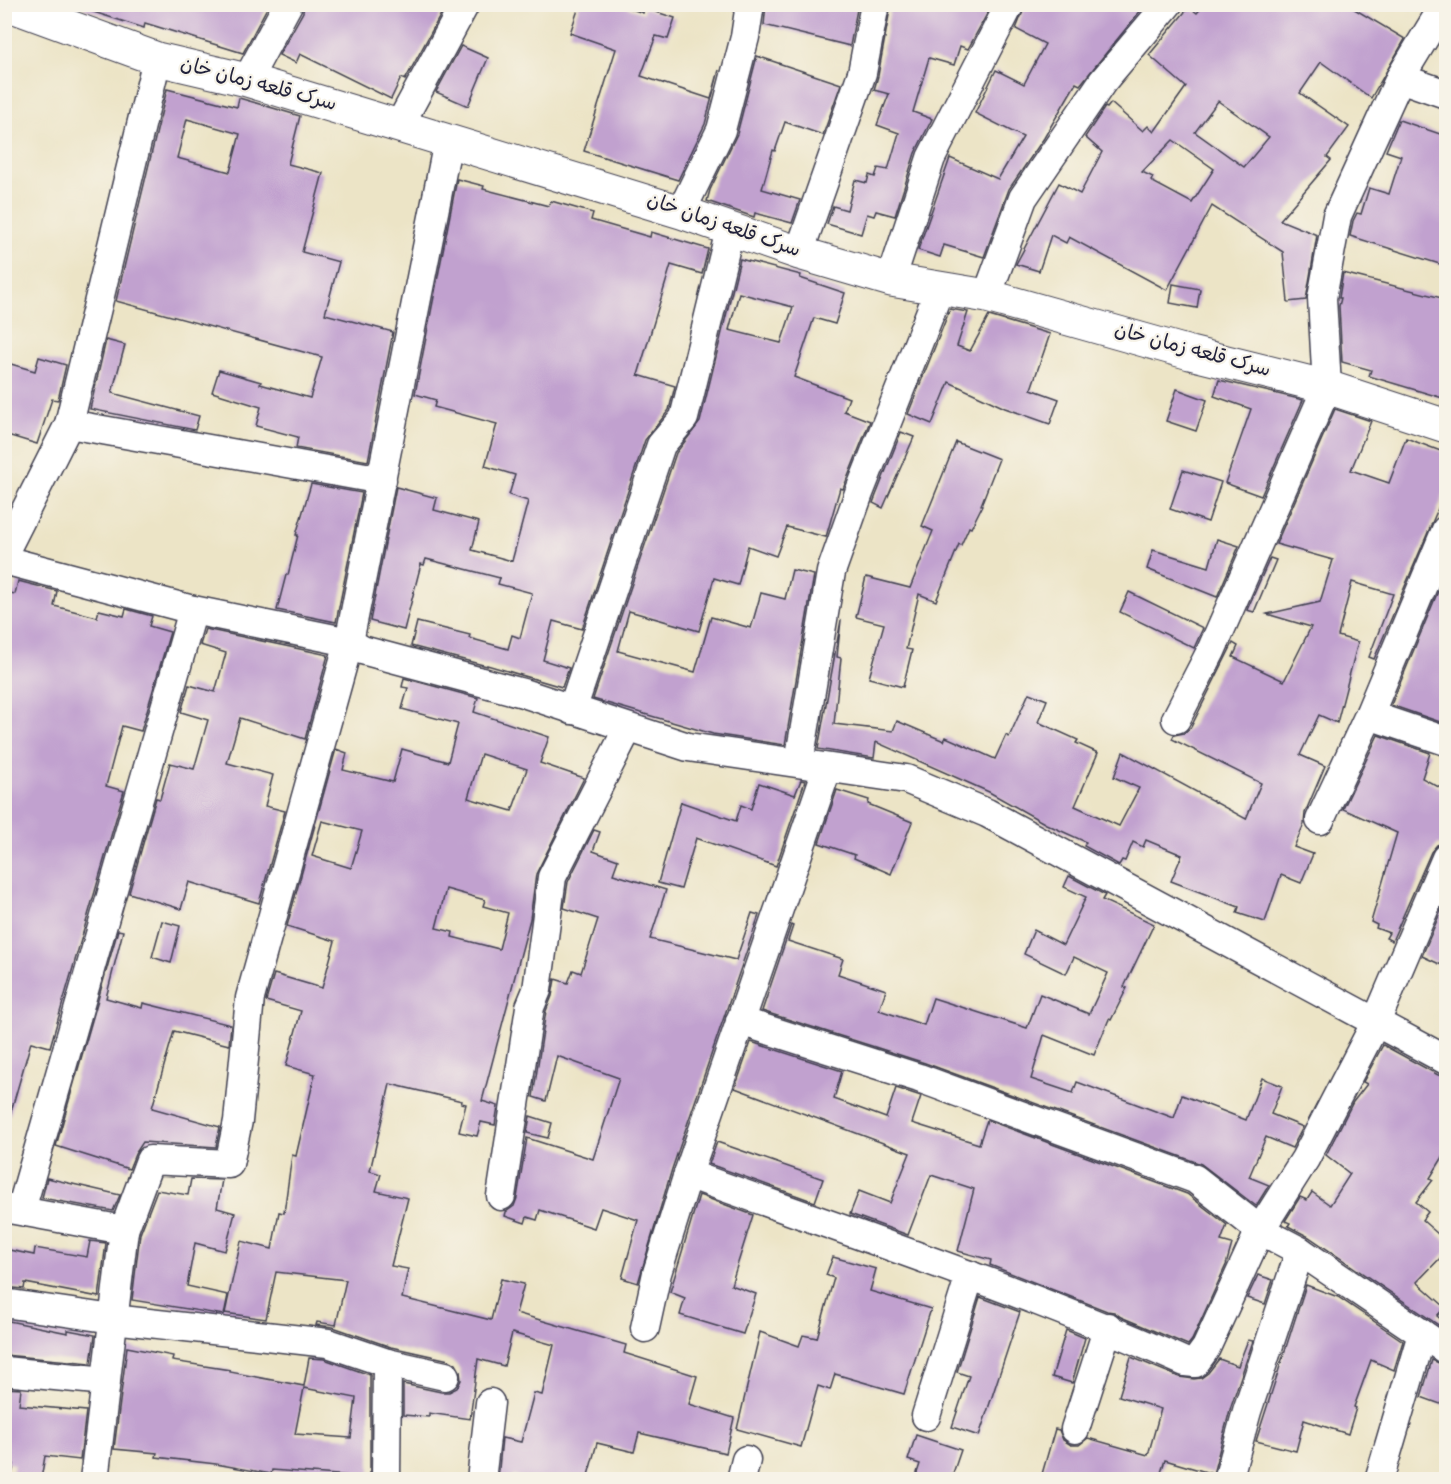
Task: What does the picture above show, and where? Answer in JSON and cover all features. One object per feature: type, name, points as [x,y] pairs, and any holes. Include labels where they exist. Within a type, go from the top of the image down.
[{"type":"street","points":[[247,80],[288,4]]},
{"type":"street","points":[[399,126],[465,4]]},
{"type":"street","points":[[681,212],[721,130],[745,37],[750,4]]},
{"type":"street","points":[[799,253],[862,73],[875,4]]},
{"type":"street","points":[[891,280],[931,159],[1010,4]]},
{"type":"street","points":[[987,296],[1023,198],[1103,81],[1168,4]]},
{"type":"street","points":[[1176,719],[1211,651],[1327,387],[1322,298],[1337,216],[1400,78],[1445,4]]},
{"type":"street","name":"سرک قلعه زمان خان","points":[[21,7],[157,59],[247,80],[681,212],[799,253],[891,280],[987,296],[1190,353],[1327,387],[1446,426]]},
{"type":"street","points":[[4,553],[69,424],[157,59]]},
{"type":"street","points":[[1400,78],[1446,94]]},
{"type":"street","points":[[98,1479],[106,1381],[124,1230],[150,1160],[229,1164],[238,1121],[250,998],[349,642],[448,141]]},
{"type":"street","points":[[572,710],[661,445],[684,418],[730,230]]},
{"type":"street","points":[[799,762],[831,572],[859,493],[940,288]]},
{"type":"street","points":[[69,424],[382,480]]},
{"type":"street","points":[[1320,820],[1369,715],[1446,530]]},
{"type":"street","points":[[4,560],[193,609],[349,642],[362,650],[523,693],[688,747],[906,779],[987,813],[1446,1060]]},
{"type":"street","points":[[124,1230],[13,1209],[193,609]]},
{"type":"street","points":[[1369,715],[1446,741]]},
{"type":"street","points":[[501,1197],[530,1007],[537,990],[552,877],[628,728]]},
{"type":"street","points":[[645,1329],[657,1273],[688,1174],[827,769]]},
{"type":"street","points":[[688,1174],[970,1275],[1108,1327],[1185,1362],[1195,1363],[1206,1348],[1260,1230],[1305,1159],[1376,1022],[1446,858]]},
{"type":"street","points":[[740,1021],[919,1078],[1195,1179],[1260,1230],[1300,1251],[1446,1350]]},
{"type":"street","points":[[1228,1479],[1247,1412],[1300,1251]]},
{"type":"street","points":[[926,1416],[970,1275]]},
{"type":"street","points":[[4,1303],[113,1319],[328,1342],[387,1363],[445,1376]]},
{"type":"street","points":[[1075,1429],[1108,1327]]},
{"type":"street","points":[[1379,1479],[1422,1334]]},
{"type":"street","points":[[386,1479],[387,1363]]},
{"type":"street","points":[[4,1371],[106,1381]]},
{"type":"street","points":[[482,1479],[490,1404]]},
{"type":"building","points":[[85,4],[269,4],[243,53],[145,23],[144,28],[84,9]]},
{"type":"building","points":[[304,4],[422,4],[441,14],[405,80],[401,78],[391,99],[300,54],[296,63],[279,55],[303,12]]},
{"type":"building","points":[[580,4],[617,4],[643,13],[644,8],[675,18],[668,39],[656,36],[641,76],[711,99],[719,70],[705,124],[678,180],[584,151],[616,49],[570,33]]},
{"type":"building","points":[[766,4],[858,4],[850,46],[764,25]]},
{"type":"building","points":[[891,4],[965,4],[988,12],[968,49],[960,46],[954,65],[929,58],[913,112],[932,119],[915,153],[895,216],[876,211],[874,216],[867,214],[861,234],[827,224],[833,206],[847,210],[855,180],[867,183],[869,175],[875,177],[878,168],[888,170],[899,133],[877,125],[889,94],[874,90]]},
{"type":"building","points":[[1026,4],[1146,4],[1080,85],[1076,83],[1044,138],[1009,189],[984,257],[944,245],[940,257],[918,250],[950,158],[998,179],[1023,137],[975,113],[996,70],[1024,84],[1045,44],[1016,29]]},
{"type":"building","points":[[1205,4],[1346,4],[1405,39],[1371,98],[1321,62],[1300,93],[1349,127],[1327,157],[1331,160],[1280,220],[1317,235],[1306,300],[1288,302],[1283,252],[1212,206],[1167,290],[1069,237],[1066,243],[1051,235],[1039,271],[1016,264],[1059,183],[1080,194],[1102,152],[1085,137],[1105,107],[1107,108],[1111,103],[1143,131],[1148,126],[1154,132],[1186,87],[1149,55],[1189,7],[1197,13]],"holes":[[[1218,101],[1269,137],[1244,167],[1195,132]],[[1173,140],[1214,169],[1192,203],[1151,181],[1153,177],[1142,172]]]},
{"type":"building","points":[[461,46],[488,58],[468,106],[436,92]]},
{"type":"building","points":[[757,56],[841,84],[823,135],[785,122],[775,151],[773,150],[762,189],[800,200],[792,223],[755,213],[754,217],[707,201],[737,134]]},
{"type":"building","points":[[167,89],[237,107],[239,98],[300,116],[288,164],[323,173],[302,252],[339,262],[325,314],[393,332],[368,461],[296,448],[298,437],[256,426],[261,407],[212,392],[219,370],[310,398],[322,357],[116,301]],"holes":[[[187,119],[240,134],[230,172],[177,158]]]},
{"type":"building","points":[[1399,120],[1446,136],[1446,266],[1350,236],[1353,221],[1357,213],[1361,214],[1369,188],[1389,194],[1401,156],[1386,151]]},
{"type":"building","points":[[457,179],[484,186],[483,189],[549,206],[551,201],[593,213],[591,220],[650,237],[651,232],[708,249],[702,274],[671,265],[638,375],[675,386],[669,410],[645,440],[582,629],[553,621],[543,660],[569,668],[562,687],[411,646],[417,622],[470,635],[469,638],[508,649],[512,635],[520,638],[532,593],[498,584],[500,578],[426,559],[424,565],[421,564],[404,630],[370,621],[396,487],[437,498],[434,510],[479,522],[472,550],[512,561],[528,501],[509,495],[515,475],[485,466],[497,424],[434,407],[436,400],[415,394]]},
{"type":"building","points":[[740,259],[801,275],[800,278],[845,293],[835,324],[814,318],[794,377],[849,398],[844,411],[870,421],[843,489],[840,488],[826,537],[787,527],[776,556],[748,546],[738,585],[714,578],[699,631],[629,611],[618,651],[695,672],[711,617],[751,628],[761,593],[785,599],[792,570],[814,575],[785,745],[713,734],[593,699],[676,453],[700,422]],"holes":[[[739,293],[793,307],[781,343],[729,330]]]},
{"type":"building","points":[[1343,273],[1446,299],[1446,399],[1369,376],[1371,370],[1342,362],[1339,306],[1341,298],[1339,298]]},
{"type":"building","points":[[1173,284],[1200,289],[1197,308],[1170,303]]},
{"type":"building","points":[[950,309],[968,312],[957,346],[970,351],[989,316],[1050,334],[1031,389],[1059,399],[1050,424],[1005,408],[949,382],[932,424],[908,414]]},
{"type":"building","points":[[106,340],[125,345],[112,393],[199,416],[195,430],[90,409]]},
{"type":"building","points":[[39,357],[66,365],[58,400],[52,399],[37,444],[4,434],[4,362],[35,371]]},
{"type":"building","points":[[1219,380],[1303,400],[1261,496],[1225,483],[1251,409],[1214,396]]},
{"type":"building","points":[[1177,389],[1207,400],[1196,431],[1166,421]]},
{"type":"building","points":[[1335,409],[1371,421],[1351,470],[1389,483],[1406,438],[1446,453],[1446,490],[1374,659],[1369,657],[1393,594],[1352,582],[1338,636],[1358,642],[1337,723],[1319,715],[1300,755],[1325,766],[1305,813],[1304,824],[1294,847],[1313,854],[1301,883],[1281,875],[1265,922],[1237,913],[1239,907],[1171,881],[1182,855],[1146,840],[1143,847],[1133,842],[1125,861],[1122,860],[1119,865],[1084,846],[1086,842],[1046,824],[989,792],[876,742],[874,758],[818,749],[841,620],[837,657],[841,658],[834,724],[893,731],[897,721],[944,741],[946,737],[995,759],[1006,735],[1009,737],[1029,693],[1047,700],[1038,722],[1078,740],[1076,743],[1098,753],[1075,806],[1119,826],[1139,788],[1114,777],[1123,752],[1246,819],[1261,783],[1172,739],[1174,735],[1184,733],[1191,727],[1233,643],[1238,646],[1233,657],[1284,681],[1311,627],[1267,614],[1320,602],[1333,560],[1276,544]]},
{"type":"building","points":[[901,432],[914,437],[883,508],[873,503]]},
{"type":"building","points":[[956,442],[999,459],[982,506],[961,545],[959,544],[936,601],[919,594],[906,649],[912,650],[903,687],[869,678],[884,624],[856,617],[866,577],[910,588],[933,531],[922,526]]},
{"type":"building","points":[[1183,470],[1221,482],[1208,522],[1170,509]]},
{"type":"building","points":[[311,484],[362,493],[336,622],[277,610]]},
{"type":"building","points":[[1217,539],[1239,546],[1217,597],[1147,569],[1153,550],[1209,567]]},
{"type":"building","points":[[1270,558],[1276,560],[1254,612],[1247,610]]},
{"type":"building","points":[[1446,572],[1446,724],[1391,705]]},
{"type":"building","points":[[18,581],[57,591],[54,606],[97,617],[99,610],[124,616],[126,609],[152,616],[149,626],[170,632],[141,731],[122,726],[106,786],[124,791],[50,1047],[31,1042],[10,1115],[4,1114],[4,592],[15,594]]},
{"type":"building","points":[[1129,592],[1203,628],[1194,648],[1120,612]]},
{"type":"building","points":[[205,629],[328,655],[305,739],[240,718],[227,763],[273,775],[265,806],[285,811],[259,903],[189,882],[181,909],[129,893],[156,798],[160,799],[170,763],[194,769],[208,720],[181,712],[189,685],[215,692],[226,653],[200,645]]},
{"type":"building","points":[[404,678],[478,698],[474,712],[549,737],[540,763],[584,778],[536,874],[530,919],[482,1101],[498,1106],[495,1125],[481,1122],[477,1136],[459,1132],[466,1104],[461,1103],[462,1101],[390,1084],[370,1171],[381,1174],[376,1191],[408,1198],[391,1266],[408,1269],[402,1298],[491,1320],[501,1279],[524,1284],[516,1313],[626,1345],[624,1353],[697,1376],[689,1404],[734,1418],[726,1453],[639,1433],[634,1452],[597,1443],[587,1479],[530,1479],[513,1476],[512,1479],[498,1479],[502,1438],[521,1442],[534,1393],[542,1395],[554,1345],[512,1333],[504,1366],[478,1359],[470,1419],[429,1413],[429,1417],[403,1415],[403,1384],[449,1392],[457,1388],[461,1380],[460,1371],[456,1364],[449,1360],[391,1347],[333,1327],[316,1325],[317,1322],[336,1325],[346,1280],[276,1272],[266,1319],[225,1313],[241,1241],[272,1249],[279,1212],[284,1213],[292,1155],[296,1156],[315,1074],[286,1066],[301,1011],[266,1001],[274,974],[322,988],[335,941],[287,926],[336,749],[347,753],[343,770],[393,782],[402,749],[448,762],[458,724],[402,709],[408,688],[402,687]],"holes":[[[481,754],[527,769],[512,811],[468,798]],[[322,821],[362,831],[351,868],[312,856]],[[446,889],[485,900],[483,906],[508,913],[499,949],[452,937],[453,932],[436,928]]]},
{"type":"building","points":[[1378,735],[1430,753],[1422,778],[1446,791],[1446,842],[1437,845],[1431,852],[1392,941],[1386,938],[1389,933],[1376,928],[1377,925],[1371,922],[1397,833],[1343,809]]},
{"type":"building","points":[[801,780],[805,781],[776,866],[696,838],[681,889],[658,883],[681,802],[736,821],[741,805],[751,809],[759,783],[795,795]]},
{"type":"building","points":[[837,790],[869,800],[868,804],[912,822],[891,874],[854,858],[855,855],[819,843]]},
{"type":"building","points":[[594,830],[600,832],[593,851],[618,860],[613,874],[666,890],[650,939],[736,960],[752,913],[759,915],[672,1169],[638,1283],[622,1278],[638,1220],[601,1208],[594,1228],[540,1210],[537,1220],[527,1217],[525,1223],[505,1216],[506,1212],[514,1206],[517,1198],[527,1138],[593,1159],[619,1078],[557,1056],[546,1101],[533,1097],[546,1011],[555,979],[568,983],[573,970],[581,973],[598,919],[564,908],[568,882]]},
{"type":"building","points":[[1069,876],[1105,895],[1102,900],[1154,924],[1124,987],[1127,988],[1111,1020],[1109,1019],[1094,1055],[1044,1035],[1031,1079],[1073,1093],[1077,1082],[1174,1118],[1182,1095],[1246,1120],[1262,1078],[1282,1086],[1271,1114],[1303,1127],[1292,1148],[1266,1137],[1249,1177],[1269,1185],[1256,1206],[1201,1164],[925,1063],[762,1011],[791,925],[793,926],[788,941],[843,959],[838,974],[886,990],[879,1010],[924,1025],[933,998],[1027,1028],[1040,994],[1089,1014],[1108,973],[1074,957],[1066,974],[1024,954],[1034,930],[1063,945],[1086,897],[1064,887]]},
{"type":"building","points":[[1446,899],[1446,967],[1422,956]]},
{"type":"building","points":[[162,921],[180,926],[171,963],[152,957]]},
{"type":"building","points":[[118,930],[123,931],[106,998],[142,1008],[143,1003],[231,1025],[229,1045],[174,1031],[152,1108],[220,1127],[216,1147],[143,1142],[129,1169],[56,1146]]},
{"type":"building","points":[[751,1042],[842,1071],[834,1099],[886,1118],[896,1088],[921,1096],[912,1123],[979,1144],[987,1120],[1187,1194],[1227,1225],[1221,1241],[1232,1244],[1226,1265],[1192,1340],[1188,1345],[1114,1312],[990,1265],[991,1260],[958,1251],[974,1189],[931,1175],[908,1235],[850,1214],[859,1191],[890,1203],[910,1153],[735,1088]]},
{"type":"building","points":[[1383,1045],[1438,1075],[1446,1076],[1446,1152],[1430,1178],[1433,1180],[1416,1202],[1428,1212],[1422,1220],[1446,1241],[1446,1252],[1417,1282],[1445,1307],[1437,1316],[1444,1322],[1440,1326],[1309,1237],[1288,1226],[1290,1223],[1285,1221],[1300,1197],[1307,1200],[1312,1192],[1330,1205],[1350,1174],[1326,1155],[1353,1102],[1367,1084],[1363,1082]]},
{"type":"building","points":[[530,1116],[552,1123],[548,1138],[527,1133]]},
{"type":"building","points":[[717,1142],[823,1179],[815,1202],[709,1164]]},
{"type":"building","points":[[47,1178],[120,1195],[113,1211],[42,1198]]},
{"type":"building","points":[[191,1179],[222,1180],[217,1208],[235,1213],[225,1251],[195,1243],[187,1286],[228,1295],[224,1315],[132,1300],[140,1234],[157,1190],[188,1195]]},
{"type":"building","points":[[699,1195],[753,1215],[731,1285],[756,1294],[743,1334],[680,1315],[685,1298],[670,1292]]},
{"type":"building","points":[[90,1241],[106,1243],[99,1297],[25,1283],[24,1289],[4,1287],[4,1249],[34,1255],[35,1248],[87,1257]]},
{"type":"building","points":[[833,1257],[876,1269],[870,1291],[931,1309],[904,1394],[835,1374],[830,1390],[818,1386],[801,1447],[737,1429],[760,1332],[799,1346],[803,1335],[817,1338],[834,1278],[826,1275]]},
{"type":"building","points":[[1258,1275],[1273,1280],[1265,1304],[1247,1298]]},
{"type":"building","points":[[1306,1285],[1338,1297],[1403,1341],[1394,1370],[1371,1360],[1354,1407],[1356,1408],[1348,1434],[1304,1420],[1296,1451],[1256,1441]]},
{"type":"building","points":[[980,1297],[1020,1312],[979,1436],[952,1427],[969,1376],[957,1372]]},
{"type":"building","points":[[4,1320],[68,1333],[68,1330],[95,1335],[91,1363],[4,1355]]},
{"type":"building","points":[[1066,1330],[1085,1338],[1072,1383],[1052,1377]]},
{"type":"building","points":[[1248,1340],[1253,1341],[1231,1406],[1213,1474],[1165,1460],[1159,1479],[1059,1479],[1042,1474],[1055,1429],[1059,1430],[1063,1440],[1071,1445],[1079,1445],[1088,1438],[1148,1455],[1161,1409],[1119,1396],[1131,1357],[1179,1377],[1201,1378],[1219,1359],[1238,1366]]},
{"type":"building","points":[[127,1347],[173,1356],[172,1361],[230,1370],[230,1372],[304,1386],[309,1358],[324,1359],[370,1375],[370,1479],[272,1470],[271,1474],[216,1464],[156,1457],[157,1453],[114,1449]],"holes":[[[304,1388],[356,1398],[351,1438],[295,1434]]]},
{"type":"building","points":[[1432,1360],[1446,1366],[1446,1406],[1421,1397]]},
{"type":"building","points":[[4,1388],[21,1389],[19,1405],[86,1411],[80,1460],[45,1456],[41,1479],[11,1479],[14,1464],[4,1462]]},
{"type":"building","points":[[916,1435],[961,1450],[951,1479],[915,1479],[920,1464],[908,1460]]}]
